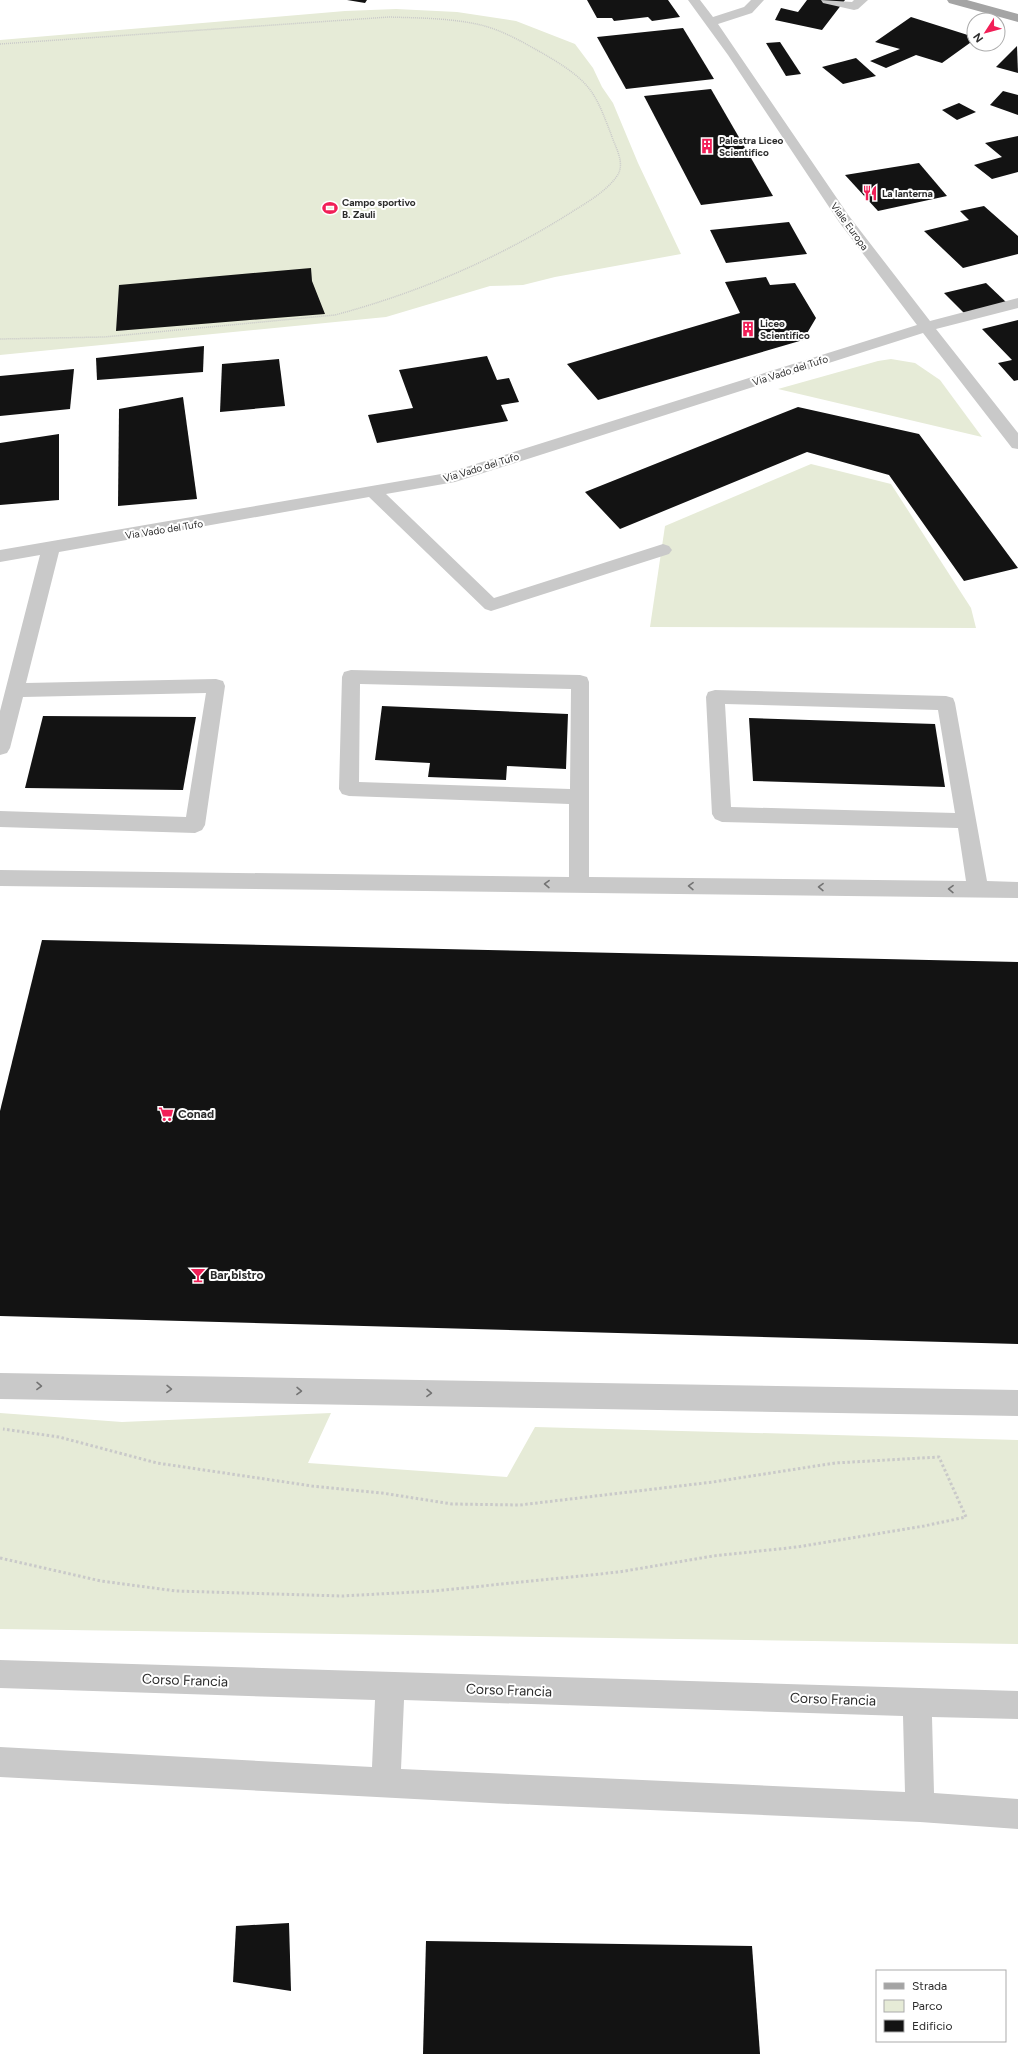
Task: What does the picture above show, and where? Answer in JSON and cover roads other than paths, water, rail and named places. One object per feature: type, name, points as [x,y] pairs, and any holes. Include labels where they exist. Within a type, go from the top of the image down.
[{"type":"main road","points":[[953,0],[977,3],[1018,18]]},
{"type":"street","name":"Viale Europa","points":[[694,0],[711,22],[844,219],[925,327],[1015,436]]},
{"type":"street","points":[[711,22],[748,10],[758,0]]},
{"type":"street","points":[[827,0],[854,6],[862,0]]},
{"type":"street","name":"Via Vado del Tufo","points":[[0,556],[225,519],[449,478],[925,327],[1018,304]]},
{"type":"street","points":[[374,492],[491,605],[663,550]]},
{"type":"street","points":[[0,748],[51,547]]},
{"type":"street","points":[[579,797],[349,789],[351,677],[580,682],[580,884]]},
{"type":"street","points":[[0,819],[195,825],[216,686],[15,690]]},
{"type":"street","points":[[967,821],[722,814],[715,697],[946,703],[967,821],[978,889]]},
{"type":"street","points":[[0,878],[1018,890]]},
{"type":"street","points":[[0,1386],[1018,1403]]},
{"type":"street","name":"Corso Francia","points":[[0,1674],[1018,1705]]},
{"type":"street","points":[[386,1782],[390,1686]]},
{"type":"street","points":[[917,1702],[920,1807]]},
{"type":"street","points":[[0,1762],[498,1788],[920,1807],[1018,1814]]},
{"type":"place","name":"Palestra Liceo Scientifico","points":[[707,146]]},
{"type":"place","name":"La lanterna","points":[[870,193]]},
{"type":"place","name":"Campo sportivo B. Zauli","points":[[330,208]]},
{"type":"place","name":"Liceo Scientifico","points":[[748,329]]},
{"type":"place","name":"Conad","points":[[166,1114]]},
{"type":"place","name":"Bar bistro","points":[[198,1275]]}]
